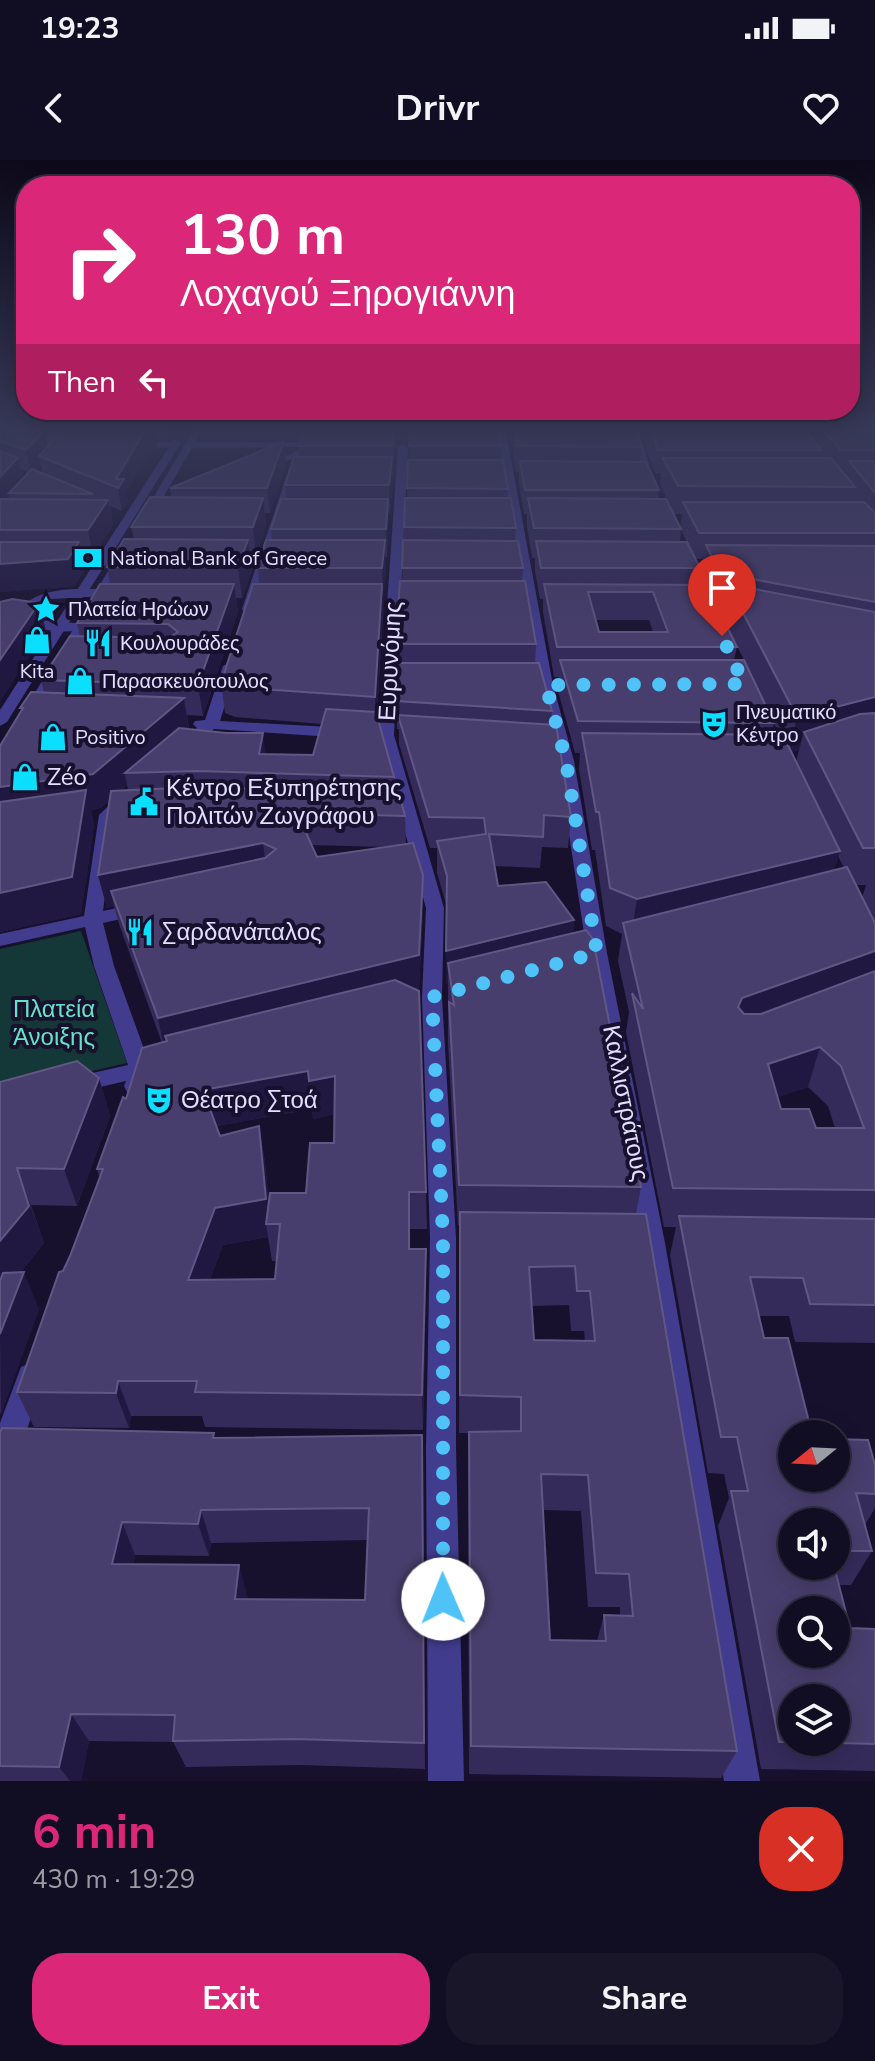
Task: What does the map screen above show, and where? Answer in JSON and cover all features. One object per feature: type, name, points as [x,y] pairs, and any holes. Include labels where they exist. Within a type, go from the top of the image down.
[{"type":"street","points":[[1,718],[82,593],[133,503]]},
{"type":"street","points":[[143,523],[155,503]]},
{"type":"street","points":[[143,523],[171,504],[169,503]]},
{"type":"street","points":[[174,756],[211,724],[277,520],[287,503]]},
{"type":"street","name":"Ευρυνόμης","points":[[399,503],[387,684],[400,817],[435,908],[432,996],[443,1238],[441,1448],[446,1781]]},
{"type":"street","name":"Καλλιστράτους","points":[[512,503],[530,605],[554,685],[597,953],[652,1243],[742,1781]]},
{"type":"street","points":[[121,520],[143,523],[159,519]]},
{"type":"street","points":[[383,520],[413,520]]},
{"type":"street","points":[[500,521],[530,521]]},
{"type":"street","points":[[0,764],[36,717],[63,659],[130,545]]},
{"type":"street","points":[[42,563],[151,563]]},
{"type":"street","points":[[381,563],[410,564]]},
{"type":"street","points":[[510,565],[539,565]]},
{"type":"street","points":[[81,627],[38,624],[20,612],[46,597],[82,593],[110,605]]},
{"type":"street","points":[[515,605],[545,605]]},
{"type":"street","points":[[63,659],[78,659]]},
{"type":"street","points":[[387,684],[403,685]]},
{"type":"street","points":[[530,685],[554,685]]},
{"type":"street","points":[[1,718],[36,717]]},
{"type":"street","points":[[181,723],[394,736]]},
{"type":"street","points":[[130,1100],[141,1070],[104,966],[93,919],[99,816],[140,785]]},
{"type":"street","points":[[99,816],[134,814]]},
{"type":"street","points":[[0,940],[166,904]]},
{"type":"street","points":[[55,1090],[170,1063]]},
{"type":"street","points":[[443,1238],[473,1239]]},
{"type":"street","points":[[622,1242],[684,1243]]},
{"type":"street","points":[[2,1451],[39,1355]]},
{"type":"street","points":[[2,1451],[38,1445]]},
{"type":"street","points":[[410,1447],[441,1448]]},
{"type":"green space","name":"Πλατεία Άνοιξης","points":[[81,931],[127,1063],[0,1092],[0,949]]},
{"type":"building","points":[[0,503],[106,503],[88,530],[0,530]]},
{"type":"building","points":[[146,503],[261,503],[253,527],[131,527]]},
{"type":"building","points":[[280,503],[388,503],[386,529],[271,529]]},
{"type":"building","points":[[405,503],[512,503],[516,528],[404,527]]},
{"type":"building","points":[[529,503],[668,503],[681,529],[534,528]]},
{"type":"building","points":[[683,503],[865,503],[875,513],[875,533],[699,533]]},
{"type":"building","points":[[124,539],[248,540],[238,567],[107,567]]},
{"type":"building","points":[[266,540],[385,540],[382,568],[258,568]]},
{"type":"building","points":[[403,540],[518,541],[523,568],[402,568]]},
{"type":"building","points":[[536,541],[687,542],[700,568],[541,568]]},
{"type":"building","points":[[0,542],[79,542],[68,559],[0,564]]},
{"type":"building","points":[[706,545],[875,546],[875,602],[720,573]]},
{"type":"building","points":[[400,581],[525,581],[536,644],[396,644]]},
{"type":"building","points":[[100,584],[234,584],[198,685],[41,680],[70,636],[168,638],[178,632],[168,624],[77,623]]},
{"type":"building","points":[[253,584],[382,584],[375,697],[231,687],[221,683]]},
{"type":"building","points":[[544,584],[707,585],[737,647],[557,647]],"holes":[[[588,592],[653,592],[668,632],[599,632]]]},
{"type":"building","points":[[728,584],[875,612],[875,697],[797,717]]},
{"type":"building","points":[[12,599],[39,603],[0,660],[0,602]]},
{"type":"building","points":[[560,660],[744,660],[774,723],[578,721]]},
{"type":"building","points":[[396,663],[539,663],[552,711],[396,701]]},
{"type":"building","points":[[31,692],[184,698],[93,774],[0,787],[0,746]]},
{"type":"building","points":[[326,709],[376,712],[394,777],[198,771],[125,773],[179,728],[263,733],[259,754],[313,755]]},
{"type":"building","points":[[875,713],[875,848],[863,848],[804,732],[860,714]]},
{"type":"building","points":[[398,715],[556,725],[571,817],[544,815],[543,837],[489,834],[498,886],[546,882],[574,920],[446,951],[447,876],[437,841],[486,834],[484,818],[429,817]]},
{"type":"building","points":[[582,733],[783,735],[840,851],[637,899],[610,888],[599,812],[596,812]]},
{"type":"building","points":[[198,787],[399,793],[405,816],[297,813],[317,857],[413,843],[423,875],[419,955],[158,1018],[111,891],[265,858],[276,849],[263,843],[98,875],[111,791]]},
{"type":"building","points":[[86,790],[72,877],[0,893],[0,802]]},
{"type":"building","points":[[847,867],[875,923],[875,951],[742,998],[738,1007],[744,1014],[761,1014],[875,971],[875,1190],[673,1188],[632,993],[643,1009],[623,923]],"holes":[[[820,1047],[841,1066],[864,1128],[816,1128],[809,1109],[781,1109],[768,1064]]]},
{"type":"building","points":[[586,930],[593,939],[641,1187],[459,1185],[449,1002],[454,1005],[448,963]]},
{"type":"building","points":[[395,980],[419,991],[426,1192],[409,1192],[409,1249],[426,1249],[422,1395],[195,1392],[197,1381],[118,1381],[116,1393],[17,1392],[59,1272],[63,1271],[70,1256],[103,1169],[97,1169],[123,1097],[126,1099],[142,1048],[167,1041],[165,1036]],"holes":[[[308,1071],[309,1081],[335,1076],[334,1143],[310,1143],[306,1193],[270,1193],[266,1224],[280,1224],[275,1279],[188,1280],[215,1208],[266,1199],[259,1126],[220,1136],[203,1090]]]},
{"type":"building","points":[[77,1061],[99,1078],[64,1169],[17,1168],[29,1206],[0,1241],[0,1082]]},
{"type":"building","points":[[460,1212],[646,1214],[737,1751],[471,1746],[469,1432],[521,1431],[521,1397],[460,1395]],"holes":[[[575,1266],[577,1291],[590,1291],[595,1341],[534,1340],[529,1267]],[[541,1474],[588,1475],[596,1573],[629,1574],[633,1616],[604,1615],[606,1641],[550,1640]]]},
{"type":"building","points":[[679,1216],[875,1219],[875,1305],[810,1304],[803,1278],[750,1277],[764,1338],[788,1338],[808,1420],[778,1420],[778,1492],[850,1492],[850,1439],[868,1440],[875,1465],[875,1494],[856,1493],[872,1551],[850,1551],[850,1508],[778,1508],[778,1580],[838,1580],[842,1596],[778,1596],[778,1668],[850,1668],[850,1628],[875,1629],[875,1744],[850,1743],[850,1684],[778,1684],[778,1737],[731,1491],[748,1491],[737,1437],[721,1437]]},
{"type":"building","points":[[24,1272],[0,1334],[0,1281],[3,1273]]},
{"type":"building","points":[[2,1428],[214,1433],[213,1438],[422,1435],[424,1743],[295,1739],[173,1741],[175,1715],[71,1714],[59,1767],[0,1766]],"holes":[[[369,1508],[365,1600],[235,1599],[239,1565],[112,1564],[122,1522],[198,1524],[201,1510]]]},
{"type":"place","name":"National Bank of Greece","points":[[88,558]]},
{"type":"place","name":"Πλατεία Ηρώων","points":[[46,609]]},
{"type":"place","name":"Kita","points":[[37,640]]},
{"type":"place","name":"Κουλουράδες","points":[[98,643]]},
{"type":"place","name":"Παρασκευόπουλος","points":[[80,681]]},
{"type":"place","name":"Πνευματικό Κέντρο","points":[[714,724]]},
{"type":"place","name":"Positivo","points":[[53,737]]},
{"type":"place","name":"Zéo","points":[[25,777]]},
{"type":"place","name":"Κέντρο Εξυπηρέτησης Πολιτών Ζωγράφου","points":[[144,802]]},
{"type":"place","name":"Σαρδανάπαλος","points":[[140,932]]},
{"type":"place","name":"Θέατρο Στοά","points":[[159,1100]]},
{"type":"route","points":[[443,1599],[443,1238],[432,997],[597,953],[566,761],[546,685],[744,684],[722,636]]}]
